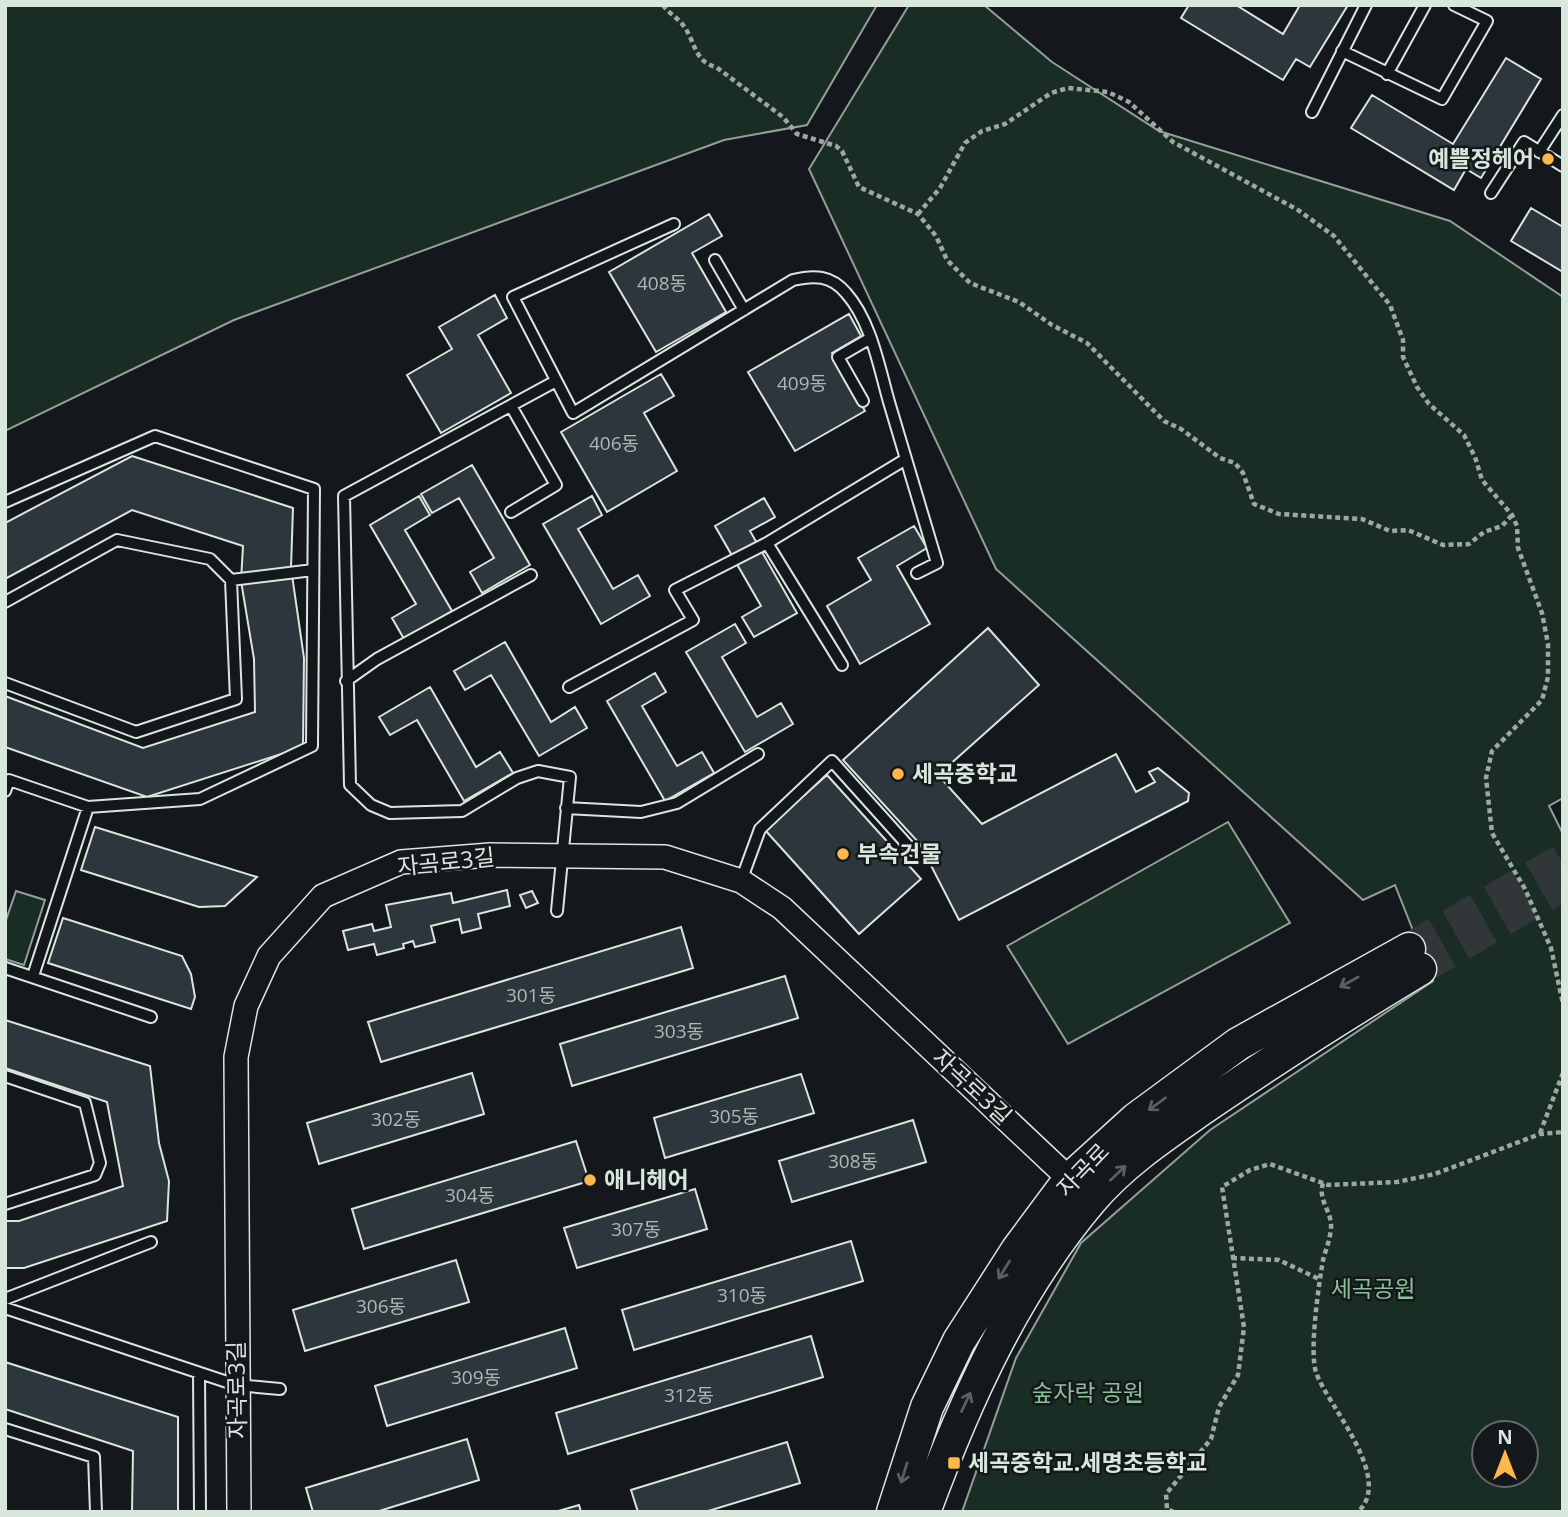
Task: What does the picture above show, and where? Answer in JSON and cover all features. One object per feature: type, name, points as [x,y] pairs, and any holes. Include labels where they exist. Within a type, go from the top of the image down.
[{"type":"main road","name":"자곡로","points":[[893,1512],[927,1407],[959,1340],[1018,1249],[1080,1189],[1142,1151],[1414,959]]},
{"type":"main road","name":"자곡로","points":[[924,1512],[957,1423],[987,1359],[1038,1274],[1080,1189]]},
{"type":"street","name":"자곡로3길","points":[[239,1512],[236,1385],[236,1057],[246,1006],[269,956],[323,896],[401,862],[491,855],[665,857],[741,881],[782,908],[1080,1189]]},
{"type":"lane","points":[[1312,112],[1366,5]]},
{"type":"lane","points":[[1387,74],[1425,5]]},
{"type":"lane","points":[[1342,51],[1442,99],[1487,21],[1454,5]]},
{"type":"lane","points":[[1539,152],[1563,116]]},
{"type":"lane","points":[[1491,193],[1524,142],[1563,166]]},
{"type":"lane","points":[[674,224],[513,297],[573,413],[793,280],[814,275],[830,280],[845,291],[859,310],[937,563],[917,573]]},
{"type":"lane","points":[[715,260],[744,310]]},
{"type":"lane","points":[[863,401],[838,357],[869,339]]},
{"type":"lane","points":[[556,381],[344,496],[350,785],[371,805],[390,813],[462,811],[517,778],[538,771],[570,777],[557,911]]},
{"type":"lane","points":[[511,407],[556,485],[511,512]]},
{"type":"lane","points":[[5,502],[155,436],[314,489],[312,746],[200,799],[88,807],[9,780],[5,791]]},
{"type":"lane","points":[[569,687],[693,620],[676,590],[767,542],[906,459]]},
{"type":"lane","points":[[5,602],[117,540],[210,559],[231,580],[236,699],[136,732],[5,683]]},
{"type":"lane","points":[[767,542],[842,665]]},
{"type":"lane","points":[[231,580],[313,570]]},
{"type":"lane","points":[[346,681],[377,659],[531,575]]},
{"type":"lane","points":[[566,808],[641,812],[677,803],[758,754]]},
{"type":"lane","points":[[741,881],[760,829],[832,761],[912,850]]},
{"type":"lane","points":[[33,976],[88,807]]},
{"type":"lane","points":[[5,968],[152,1017]]},
{"type":"lane","points":[[5,1076],[85,1103],[100,1163],[95,1175],[5,1204]]},
{"type":"lane","points":[[5,1299],[151,1242]]},
{"type":"lane","points":[[5,1308],[236,1385],[280,1389]]},
{"type":"lane","points":[[199,1373],[200,1512]]},
{"type":"lane","points":[[5,1429],[94,1457],[96,1512]]},
{"type":"path","points":[[663,5],[684,26],[697,54],[709,65],[716,67],[757,96],[783,117],[797,134],[836,146],[842,151],[859,187],[918,214],[936,236],[947,260],[970,283],[1019,302],[1052,325],[1087,343],[1164,421],[1181,429],[1220,458],[1235,463],[1243,473],[1254,504],[1279,514],[1362,519],[1390,531],[1408,530],[1443,545],[1469,544],[1483,532],[1502,526],[1512,515]]},
{"type":"path","points":[[918,214],[940,188],[965,143],[982,131],[1005,124],[1051,93],[1068,88],[1108,92],[1129,102],[1173,142],[1298,210],[1334,236],[1390,305],[1404,340],[1403,357],[1417,387],[1429,404],[1454,422],[1465,435],[1482,480],[1512,515],[1517,526],[1518,548],[1544,624],[1548,644],[1548,677],[1542,700],[1492,751],[1486,778],[1492,833],[1525,889],[1551,948],[1563,1004]]},
{"type":"path","points":[[1540,1134],[1563,1073]]},
{"type":"path","points":[[1174,1512],[1167,1509],[1166,1494],[1211,1439],[1219,1407],[1238,1375],[1244,1327],[1222,1187],[1250,1170],[1270,1164],[1323,1183],[1397,1182],[1435,1174],[1540,1134],[1563,1132]]},
{"type":"path","points":[[1323,1183],[1320,1193],[1331,1224],[1321,1280],[1315,1371],[1357,1441],[1368,1486],[1363,1507],[1359,1512]]},
{"type":"path","points":[[1232,1258],[1279,1260],[1321,1280]]},
{"type":"green space","points":[[5,5],[877,5],[807,125],[724,140],[234,320],[5,431]]},
{"type":"green space","points":[[909,5],[984,5],[1052,62],[1159,131],[1450,221],[1563,297],[1563,798],[1549,806],[1563,834],[1563,1512],[962,1512],[1016,1358],[1081,1243],[1210,1130],[1433,981],[1395,885],[1363,900],[996,569],[809,169]]},
{"type":"green space","points":[[1228,822],[1290,923],[1068,1044],[1007,946]]},
{"type":"green space","points":[[16,891],[45,900],[24,965],[5,959],[5,923]]},
{"type":"building","points":[[1189,5],[1236,5],[1283,34],[1300,5],[1348,5],[1310,67],[1296,59],[1283,80],[1181,18]]},
{"type":"building","points":[[1506,58],[1541,79],[1481,178],[1466,169],[1454,190],[1351,128],[1372,95],[1453,144]]},
{"type":"building","points":[[1531,208],[1563,227],[1563,272],[1511,241]]},
{"type":"building","points":[[709,214],[722,236],[692,253],[726,312],[656,352],[609,272]]},
{"type":"building","points":[[495,295],[507,318],[478,335],[511,393],[441,433],[407,375],[452,349],[439,327]]},
{"type":"building","points":[[849,314],[861,336],[832,353],[865,411],[795,451],[748,372]]},
{"type":"building","points":[[661,374],[674,396],[644,413],[677,471],[607,512],[561,432]]},
{"type":"building","points":[[132,456],[293,508],[291,568],[304,658],[303,747],[147,797],[5,747],[5,696],[143,748],[255,712],[254,659],[241,581],[243,546],[132,510],[5,579],[5,523]]},
{"type":"building","points":[[472,465],[530,565],[482,593],[470,572],[494,558],[459,498],[432,513],[421,494]]},
{"type":"building","points":[[419,496],[430,515],[405,530],[452,611],[404,639],[392,618],[416,604],[370,525]]},
{"type":"building","points":[[592,496],[602,515],[578,529],[613,589],[638,575],[650,596],[601,624],[543,524]]},
{"type":"building","points":[[764,498],[775,517],[750,531],[797,613],[754,637],[742,617],[761,606],[715,526]]},
{"type":"building","points":[[914,526],[927,548],[897,566],[930,624],[860,664],[827,606],[871,580],[858,558]]},
{"type":"building","points":[[735,624],[746,643],[722,657],[757,717],[781,703],[793,724],[745,752],[686,652]]},
{"type":"building","name":"세곡중학교","points":[[988,628],[1039,685],[938,775],[982,824],[1116,754],[1136,792],[1155,782],[1149,772],[1158,768],[1189,793],[1188,801],[959,920],[920,844],[843,760]]},
{"type":"building","points":[[505,642],[551,722],[575,707],[587,728],[539,756],[491,675],[465,690],[454,671]]},
{"type":"building","points":[[655,673],[666,692],[642,706],[677,766],[702,752],[714,773],[665,801],[607,701]]},
{"type":"building","points":[[430,687],[476,767],[500,752],[513,773],[464,801],[417,720],[390,735],[379,717]]},
{"type":"building","name":"부속건물","points":[[827,775],[921,879],[859,934],[765,830]]},
{"type":"building","points":[[95,827],[257,877],[225,906],[199,907],[81,870]]},
{"type":"building","points":[[507,890],[510,906],[478,914],[481,928],[462,933],[459,919],[431,926],[435,942],[415,947],[413,941],[403,944],[404,948],[377,955],[374,944],[348,950],[343,931],[372,924],[374,931],[391,927],[386,905],[451,893],[453,903]]},
{"type":"building","points":[[532,891],[538,903],[526,908],[520,895]]},
{"type":"building","points":[[63,918],[182,956],[191,974],[195,997],[191,1009],[48,963]]},
{"type":"building","points":[[681,927],[693,968],[381,1062],[368,1022]]},
{"type":"building","points":[[785,976],[798,1018],[572,1086],[560,1044]]},
{"type":"building","points":[[5,1020],[150,1066],[159,1143],[169,1181],[167,1221],[24,1268],[5,1268],[5,1221],[19,1221],[123,1186],[107,1102],[5,1068]]},
{"type":"building","points":[[472,1073],[484,1114],[319,1164],[307,1123]]},
{"type":"building","points":[[801,1074],[814,1113],[665,1158],[654,1118]]},
{"type":"building","points":[[913,1120],[926,1162],[792,1202],[779,1161]]},
{"type":"building","points":[[576,1141],[589,1181],[364,1249],[352,1209]]},
{"type":"building","points":[[695,1189],[707,1229],[577,1268],[564,1228]]},
{"type":"building","points":[[851,1241],[863,1281],[634,1350],[622,1310]]},
{"type":"building","points":[[456,1260],[469,1302],[305,1351],[293,1310]]},
{"type":"building","points":[[565,1328],[577,1368],[387,1426],[375,1386]]},
{"type":"building","points":[[811,1336],[823,1377],[568,1454],[556,1413]]},
{"type":"building","points":[[5,1362],[178,1417],[178,1512],[132,1512],[133,1451],[5,1409]]},
{"type":"building","points":[[467,1439],[479,1480],[376,1512],[313,1512],[306,1488]]},
{"type":"building","points":[[787,1442],[800,1483],[705,1512],[638,1512],[631,1490]]},
{"type":"building","points":[[579,1505],[581,1512],[555,1512]]},
{"type":"tunnel","points":[[1409,949],[1563,859]]},
{"type":"tunnel","points":[[1420,969],[1563,885]]},
{"type":"place","name":"예쁠정헤어","points":[[1548,159]]},
{"type":"place","name":"세곡중학교","points":[[898,774]]},
{"type":"place","name":"부속건물","points":[[843,854]]},
{"type":"place","name":"애니헤어","points":[[590,1180]]},
{"type":"place","name":"세곡중학교.세명초등학교","points":[[954,1463]]},
{"type":"park label","name":"세곡공원","points":[[1373,1289]]},
{"type":"park label","name":"숲자락 공원","points":[[1088,1393]]}]
